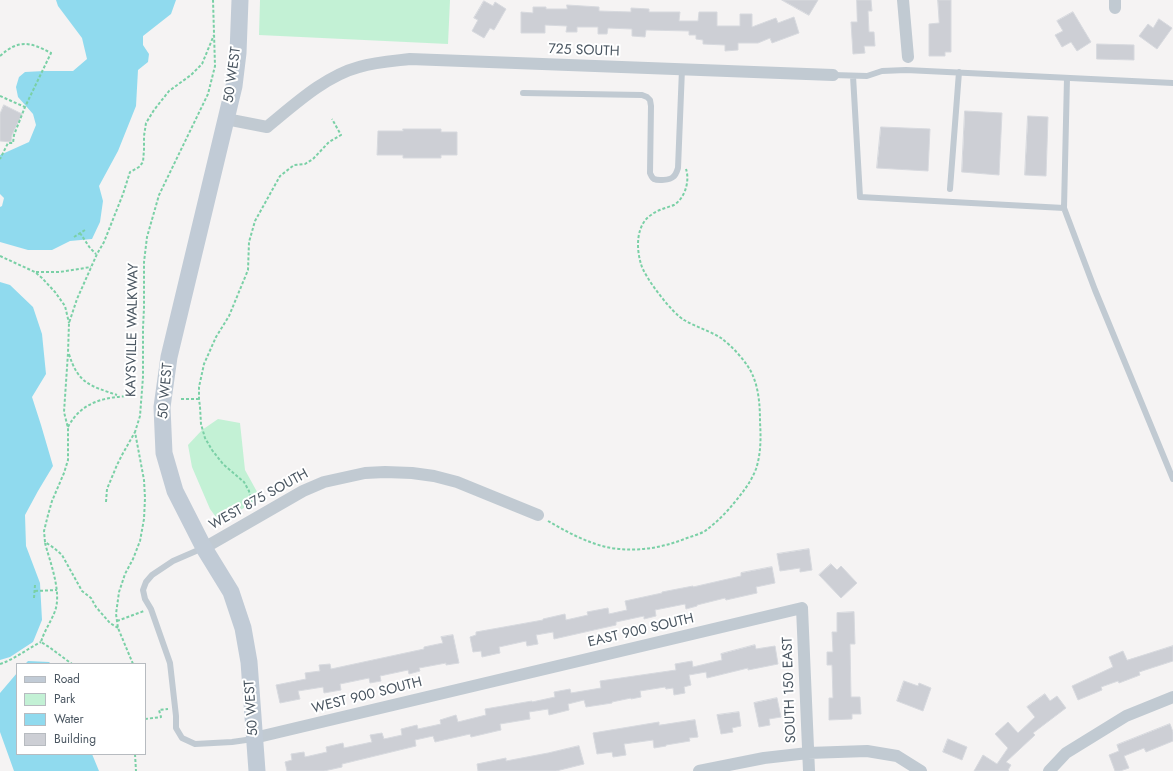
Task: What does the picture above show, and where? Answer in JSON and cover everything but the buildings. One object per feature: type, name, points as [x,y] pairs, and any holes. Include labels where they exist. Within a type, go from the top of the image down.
[{"type":"street","name":"50 WEST","points":[[240,0],[238,53],[234,86],[169,357],[162,407],[164,454],[174,491],[204,548],[231,592],[243,628],[249,662],[254,738],[258,771]]},
{"type":"street","points":[[903,0],[908,57]]},
{"type":"street","name":"725 SOUTH","points":[[226,119],[267,127],[305,96],[337,76],[358,67],[382,62],[410,59],[833,75]]},
{"type":"street","name":"WEST 875 SOUTH","points":[[204,548],[303,491],[324,482],[365,473],[412,473],[434,476],[457,482],[538,515]]},
{"type":"street","name":"EAST 900 SOUTH","points":[[486,683],[802,608]]},
{"type":"street","name":"SOUTH 150 EAST","points":[[802,608],[809,771]]},
{"type":"street","name":"WEST 900 SOUTH","points":[[254,738],[486,683]]},
{"type":"street","points":[[1049,771],[1066,753],[1126,716],[1173,697]]},
{"type":"street","points":[[699,771],[764,758],[808,753],[867,751],[897,756],[921,771]]},
{"type":"lane","points":[[523,93],[645,96],[649,98],[651,106],[650,173],[655,179],[669,179],[673,178],[677,172],[682,69]]},
{"type":"lane","name":"725 SOUTH","points":[[833,75],[867,76],[882,71],[906,70],[1173,83]]},
{"type":"lane","points":[[950,189],[959,72]]},
{"type":"lane","points":[[853,76],[860,197],[1064,208]]},
{"type":"lane","points":[[1067,78],[1064,208],[1173,479]]},
{"type":"lane","points":[[204,548],[173,561],[152,575],[146,582],[143,590],[145,598],[151,608],[170,663],[176,709],[176,728],[182,738],[195,744],[232,742],[254,738]]},
{"type":"path","name":"KAYSVILLE WALKWAY","points":[[133,663],[118,628],[116,614],[119,592],[125,574],[140,541],[144,519],[144,480],[136,432],[140,416],[143,377],[144,262],[147,237],[159,195],[208,94],[214,66],[213,0]]},
{"type":"path","points":[[69,323],[77,299],[115,215],[130,172],[143,162],[146,123],[169,91],[191,75],[202,64],[214,34]]},
{"type":"path","points":[[0,56],[13,46],[24,44],[34,45],[51,53],[25,107],[14,135],[13,143],[8,143],[0,159]]},
{"type":"path","points":[[0,96],[25,107]]},
{"type":"path","points":[[255,518],[249,492],[244,482],[223,464],[205,438],[201,424],[199,387],[204,364],[216,337],[229,316],[248,270],[249,242],[255,221],[280,176],[294,165],[306,164],[313,159],[329,142],[341,135],[332,119]]},
{"type":"path","points":[[538,515],[588,541],[610,548],[657,548],[673,544],[700,533],[722,517],[740,497],[756,468],[759,448],[760,409],[753,374],[736,352],[721,338],[677,315],[650,282],[639,257],[638,241],[642,224],[650,215],[675,204],[683,195],[687,186],[687,171],[683,164],[678,162]]},
{"type":"path","points":[[74,237],[84,230]]},
{"type":"path","points":[[80,233],[90,248],[97,254]]},
{"type":"path","points":[[0,256],[35,272],[55,292],[65,306],[69,323],[64,412],[68,428],[68,460],[52,501],[44,531],[45,542],[57,590],[58,600],[55,611],[41,642],[18,656],[0,664]]},
{"type":"path","points":[[35,272],[60,272],[91,267]]},
{"type":"path","points":[[68,353],[73,367],[88,384],[119,396]]},
{"type":"path","points":[[68,428],[73,418],[90,405],[101,400],[119,396],[136,396]]},
{"type":"path","points":[[181,399],[199,399]]},
{"type":"path","points":[[106,502],[107,489],[117,465],[136,432]]},
{"type":"path","points":[[45,542],[62,555],[82,590],[91,598],[96,607],[110,623],[118,628]]},
{"type":"path","points":[[34,598],[35,585]]},
{"type":"path","points":[[35,591],[57,590]]},
{"type":"path","points":[[117,621],[151,608]]},
{"type":"path","points":[[41,642],[71,663]]},
{"type":"path","points":[[146,719],[161,717],[159,710],[176,709]]},
{"type":"path","points":[[135,755],[136,771]]},
{"type":"green space","points":[[260,0],[450,0],[448,44],[259,35]]},
{"type":"green space","points":[[218,419],[240,423],[245,470],[261,499],[219,521],[210,509],[192,467],[188,445],[202,430]]},
{"type":"water","points":[[56,0],[176,0],[171,14],[143,36],[143,45],[149,54],[148,62],[138,70],[136,106],[118,151],[99,186],[103,201],[100,222],[92,239],[70,241],[52,250],[28,250],[0,242],[0,207],[2,206],[4,198],[0,194],[0,155],[29,142],[36,125],[33,114],[18,97],[16,87],[19,77],[25,72],[73,71],[87,59],[82,38],[58,6]]},
{"type":"water","points":[[0,282],[10,285],[33,307],[42,334],[46,374],[32,397],[53,466],[25,515],[26,546],[40,583],[42,620],[33,642],[10,657],[0,660]]},
{"type":"water","points":[[28,661],[50,663],[26,663]]},
{"type":"water","points":[[16,674],[16,755],[92,755],[99,771],[14,771],[0,732],[0,693]]}]
